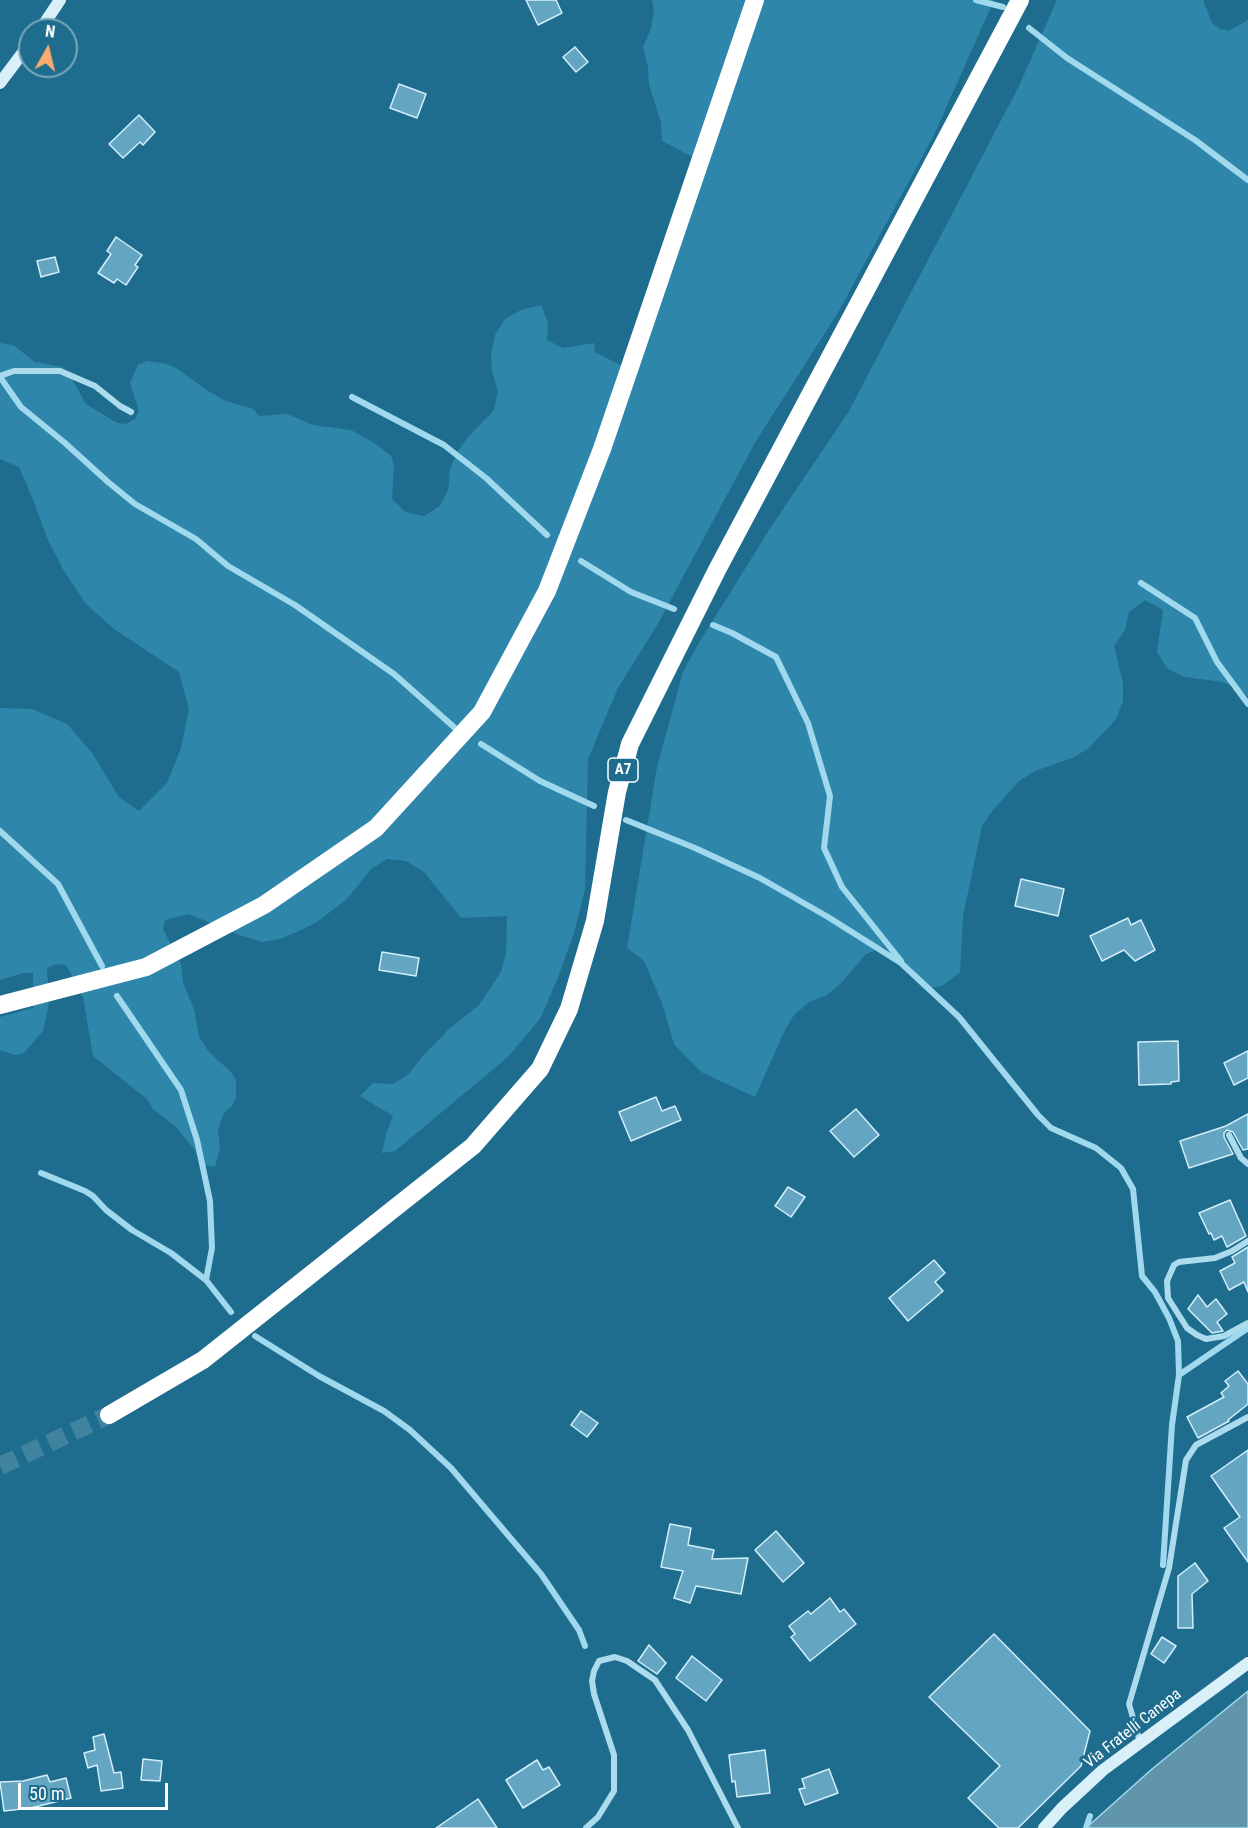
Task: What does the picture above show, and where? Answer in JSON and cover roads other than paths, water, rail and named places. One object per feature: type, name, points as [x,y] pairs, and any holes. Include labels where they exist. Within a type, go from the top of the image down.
[{"type":"highway","points":[[0,1005],[146,967],[264,905],[376,828],[482,712],[547,591],[602,449],[755,0]]},
{"type":"highway","name":"A7","points":[[109,1415],[203,1360],[473,1146],[540,1069],[569,1009],[595,921],[617,792],[630,744],[717,570],[1020,0]]},
{"type":"main road","points":[[48,18],[60,0]]},
{"type":"main road","points":[[0,83],[18,59]]},
{"type":"main road","name":"Via Fratelli Canepa","points":[[1044,1828],[1103,1770],[1248,1663]]},
{"type":"street","points":[[0,376],[14,371],[60,371],[95,386],[131,412]]},
{"type":"street","points":[[1229,1136],[1241,1158],[1248,1164]]},
{"type":"street","points":[[1248,1241],[1215,1258],[1179,1262],[1174,1265],[1167,1281],[1168,1298],[1187,1328],[1197,1335],[1206,1339],[1224,1336],[1248,1323]]},
{"type":"street","points":[[1141,1742],[1129,1704],[1169,1568],[1186,1460],[1196,1445],[1248,1417]]},
{"type":"street","points":[[586,1828],[598,1817],[614,1791],[614,1755],[592,1681],[599,1661],[615,1657],[627,1661],[655,1680],[688,1730],[738,1828]]},
{"type":"waterway","points":[[976,0],[1003,7]]},
{"type":"waterway","points":[[1029,28],[1067,58],[1195,140],[1248,180]]},
{"type":"waterway","points":[[0,377],[21,407],[135,504],[196,539],[228,566],[295,605],[394,674],[455,728]]},
{"type":"waterway","points":[[352,397],[444,445],[486,478],[547,535]]},
{"type":"waterway","points":[[581,561],[631,592],[674,609]]},
{"type":"waterway","points":[[1141,583],[1195,618],[1217,662],[1248,704]]},
{"type":"waterway","points":[[713,625],[776,657],[808,723],[830,796],[824,848],[842,887],[901,961]]},
{"type":"waterway","points":[[481,744],[540,781],[594,806]]},
{"type":"waterway","points":[[626,820],[760,878],[901,963],[959,1017],[1051,1128],[1096,1148],[1121,1168],[1133,1189],[1142,1276],[1155,1292],[1178,1341],[1179,1375],[1172,1425],[1163,1565]]},
{"type":"waterway","points":[[0,831],[58,884],[102,966]]},
{"type":"waterway","points":[[117,996],[181,1090],[197,1140],[210,1201],[212,1248],[206,1280]]},
{"type":"waterway","points":[[41,1173],[85,1191],[132,1230],[171,1253],[206,1280],[231,1312]]},
{"type":"waterway","points":[[1179,1375],[1248,1328]]},
{"type":"waterway","points":[[255,1336],[319,1376],[384,1411],[410,1430],[451,1468],[541,1574],[579,1630],[585,1646]]},
{"type":"waterway","points":[[1086,1828],[1090,1816]]},
{"type":"tunnel","points":[[0,1466],[109,1415]]}]
